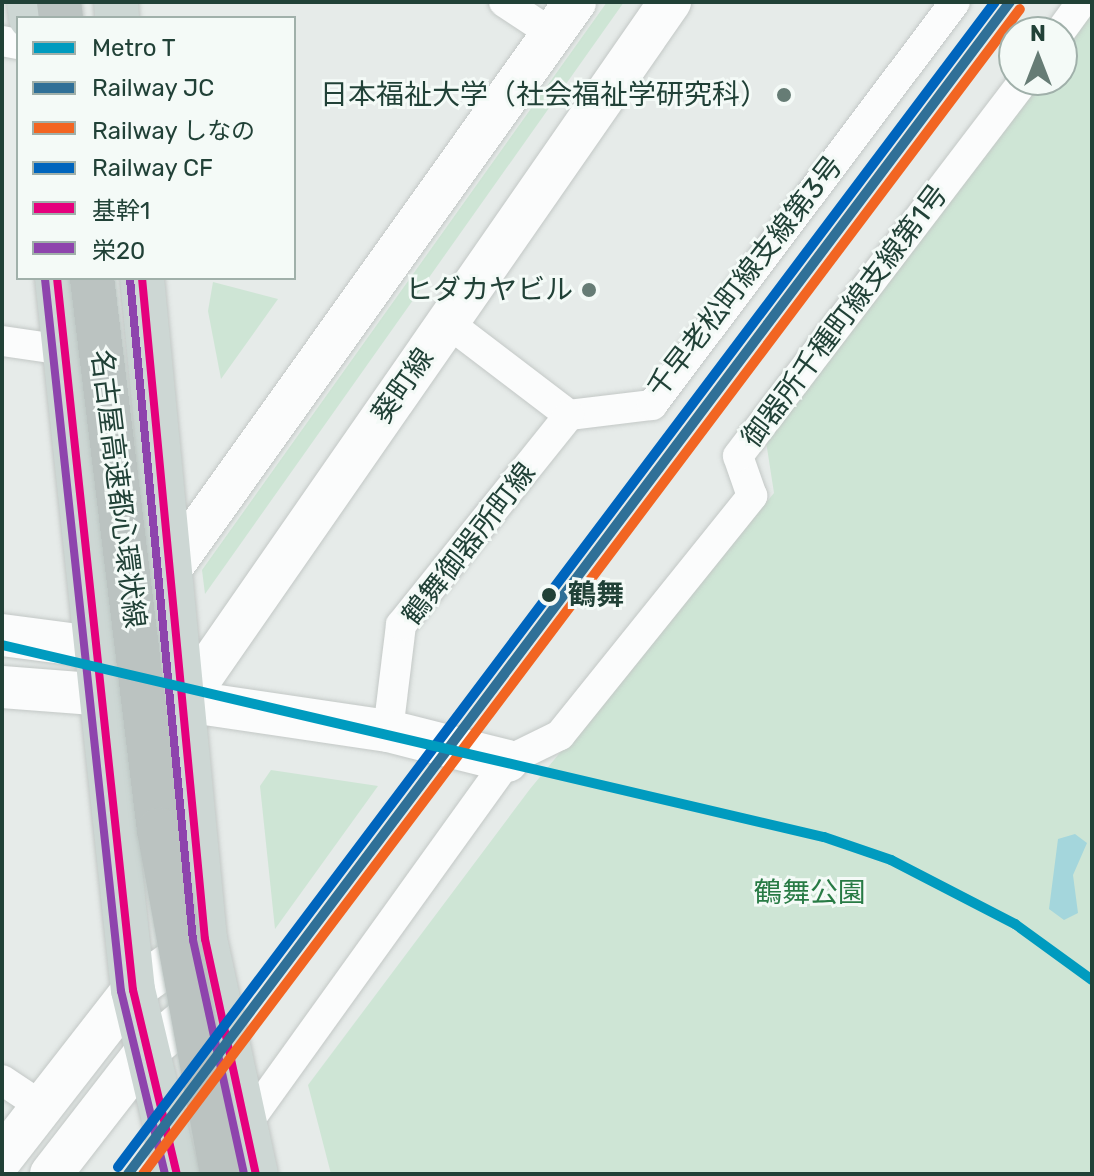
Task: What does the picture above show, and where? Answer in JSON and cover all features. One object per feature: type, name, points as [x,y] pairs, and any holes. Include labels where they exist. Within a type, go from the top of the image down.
[{"type":"highway","name":"名古屋高速都心環状線","points":[[92,280],[164,861],[222,1174]]},
{"type":"main road","points":[[57,280],[93,647],[133,990],[145,1053],[177,1174]]},
{"type":"main road","points":[[142,280],[185,701],[205,939],[213,996],[256,1174]]},
{"type":"street","points":[[93,647],[171,576],[564,18],[504,2]]},
{"type":"street","name":"葵町線","points":[[185,701],[670,2]]},
{"type":"street","name":"千早老松町線支線第3号","points":[[569,415],[652,405],[955,2]]},
{"type":"street","name":"御器所千種町線支線第1号","points":[[507,761],[560,735],[752,496],[738,456],[1012,96]]},
{"type":"street","points":[[447,322],[569,415]]},
{"type":"street","points":[[2,341],[64,350]]},
{"type":"street","name":"鶴舞御器所町線","points":[[388,731],[401,625],[569,415]]},
{"type":"street","points":[[2,635],[93,647],[185,701]]},
{"type":"street","points":[[2,687],[101,699],[185,701],[388,731],[507,761],[245,1126]]},
{"type":"street","points":[[2,1158],[133,990],[205,939]]},
{"type":"street","points":[[51,1174],[93,1116],[145,1053],[213,996]]},
{"type":"street","points":[[2,1080],[41,1106]]},
{"type":"green space","points":[[607,2],[624,2],[205,594],[202,570]]},
{"type":"green space","name":"鶴舞公園","points":[[1092,9],[1092,1174],[331,1174],[308,1085],[530,789],[774,493],[765,435],[1025,96],[1078,96],[1078,27]]},
{"type":"green space","points":[[213,282],[278,299],[221,379],[208,311]]},
{"type":"green space","points":[[271,770],[378,786],[275,929],[260,786]]},
{"type":"water","points":[[1075,834],[1087,843],[1073,875],[1078,913],[1064,920],[1049,909],[1058,839]]},
{"type":"metro line","name":"T","points":[[2,645],[824,837],[891,860],[1015,924],[1092,980]]},
{"type":"rail line","name":"CF","points":[[118,1167],[995,2]]},
{"type":"rail line","name":"JC","points":[[128,1174],[1010,2]]},
{"type":"rail line","name":"しなの","points":[[143,1174],[1020,9]]},
{"type":"transit line","name":"栄20","points":[[45,280],[121,991],[165,1174]]},
{"type":"transit line","name":"基幹1","points":[[57,280],[133,990],[177,1174]]},
{"type":"transit line","name":"栄20","points":[[130,280],[193,940],[244,1174]]},
{"type":"transit line","name":"基幹1","points":[[142,280],[205,939],[256,1174]]},
{"type":"place","name":"日本福祉大学（社会福祉学研究科）","points":[[784,95]]},
{"type":"place","name":"ヒダカヤビル","points":[[589,290]]},
{"type":"place","name":"鶴舞","points":[[549,595]]}]
